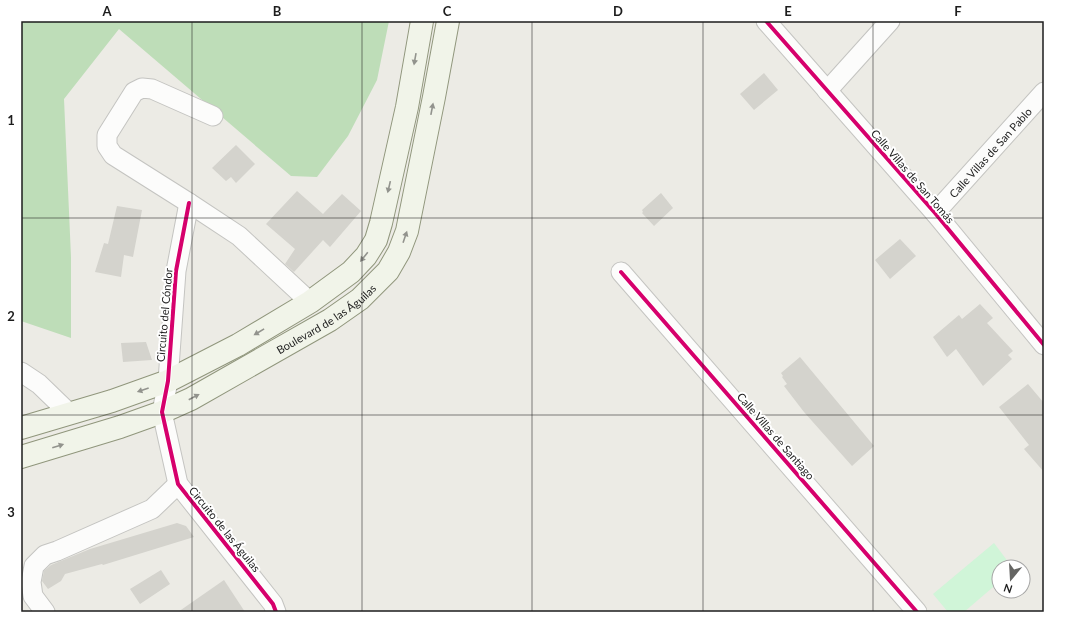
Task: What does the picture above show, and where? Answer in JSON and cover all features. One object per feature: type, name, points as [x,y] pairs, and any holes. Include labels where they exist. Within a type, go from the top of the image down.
[{"type":"main road","name":"Boulevard de las Águilas","points":[[21,428],[112,401],[168,381],[238,345],[310,302],[351,272],[366,256],[376,240],[381,223],[407,107],[422,21]]},
{"type":"main road","name":"Boulevard de las Águilas","points":[[21,457],[120,427],[162,412],[191,399],[330,320],[360,299],[388,271],[400,252],[407,231],[448,21]]},
{"type":"street","name":"Calle Villas de San Tomás","points":[[766,21],[1042,336]]},
{"type":"street","points":[[827,92],[890,21]]},
{"type":"street","points":[[213,116],[152,89],[142,88],[134,92],[107,134],[107,146],[113,154],[240,236],[310,302]]},
{"type":"street","name":"Calle Villas de San Pablo","points":[[935,213],[1044,92]]},
{"type":"street","name":"Circuito del Cóndor","points":[[168,381],[176,271],[190,203]]},
{"type":"street","name":"Calle Villas de Santiago","points":[[621,272],[916,612]]},
{"type":"street","points":[[21,372],[39,384],[70,414]]},
{"type":"street","name":"Circuito de las Águilas","points":[[168,381],[162,412],[178,484],[273,604],[276,612]]},
{"type":"street","name":"Circuito de las Águilas","points":[[45,612],[33,596],[31,582],[34,566],[45,555],[152,509],[178,484]]},
{"type":"green space","points":[[21,21],[389,21],[377,80],[348,136],[317,177],[291,176],[119,29],[64,99],[71,257],[71,338],[21,321]]},
{"type":"green space","points":[[994,543],[1006,559],[991,559],[991,589],[964,612],[948,612],[933,594]]},
{"type":"building","points":[[764,73],[778,90],[754,110],[740,94]]},
{"type":"building","points":[[236,145],[255,164],[236,183],[231,177],[226,181],[212,168]]},
{"type":"building","points":[[297,191],[323,214],[342,194],[361,211],[330,247],[323,240],[294,272],[285,264],[295,249],[266,224]]},
{"type":"building","points":[[661,193],[673,208],[654,226],[642,213],[642,210]]},
{"type":"building","points":[[117,206],[142,210],[133,257],[124,255],[121,277],[95,272],[104,243],[108,244]]},
{"type":"building","points":[[900,239],[916,256],[890,279],[875,260]]},
{"type":"building","points":[[980,304],[993,318],[987,323],[1013,351],[1008,355],[1012,359],[983,386],[956,349],[947,357],[933,337],[959,315],[962,319]]},
{"type":"building","points":[[146,342],[152,360],[123,362],[121,343]]},
{"type":"building","points":[[800,357],[874,446],[852,466],[804,412],[784,386],[787,384],[781,373]]},
{"type":"building","points":[[1028,384],[1044,403],[1044,472],[1024,449],[1029,445],[999,407]]},
{"type":"building","points":[[177,523],[186,526],[194,537],[103,565],[102,564],[65,574],[61,581],[48,589],[42,581],[44,571],[51,565],[90,549]]},
{"type":"building","points":[[161,570],[170,584],[140,604],[130,589]]},
{"type":"building","points":[[224,580],[245,612],[178,612]]},
{"type":"cycle path","points":[[766,21],[935,213],[1044,345]]},
{"type":"cycle path","points":[[189,203],[176,271],[168,381],[162,412],[178,484],[273,604],[276,612]]},
{"type":"cycle path","points":[[621,272],[917,612]]}]
